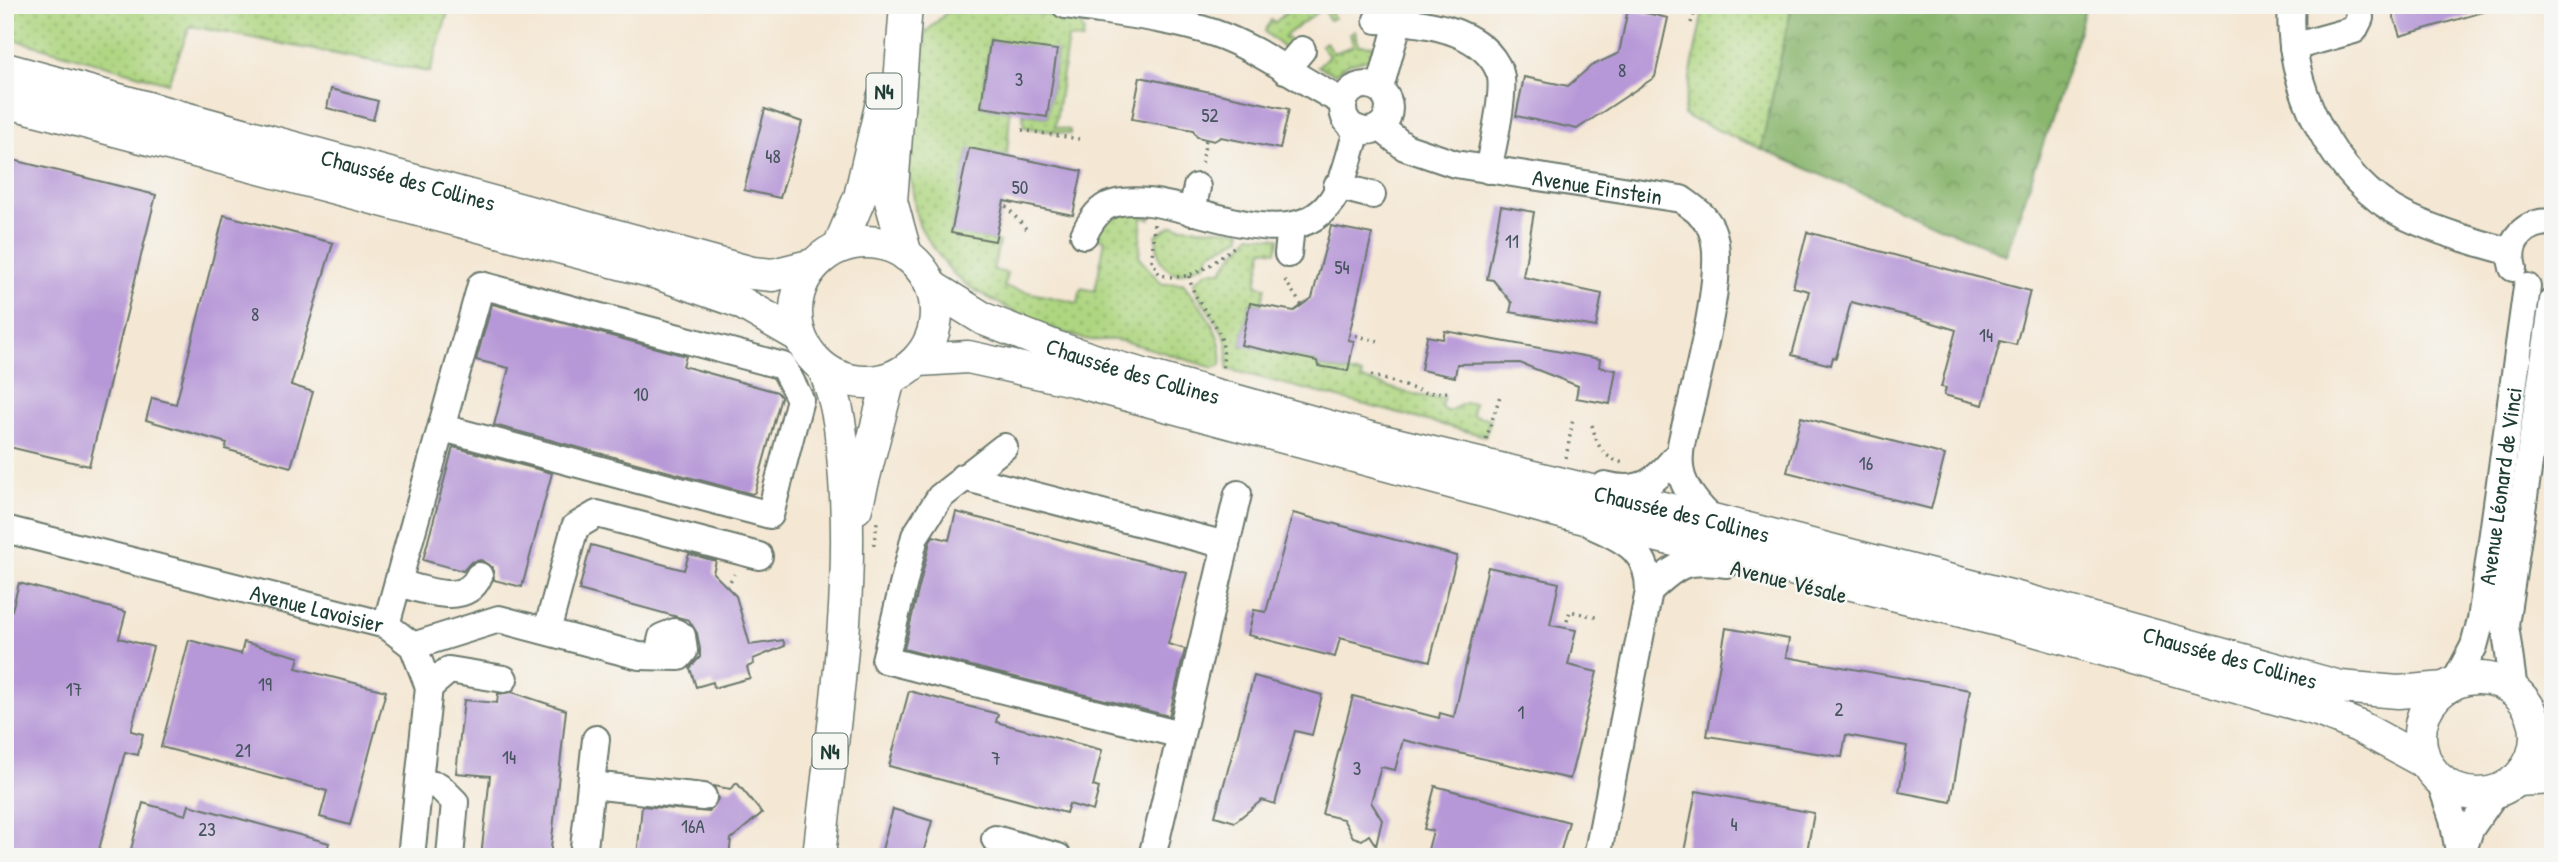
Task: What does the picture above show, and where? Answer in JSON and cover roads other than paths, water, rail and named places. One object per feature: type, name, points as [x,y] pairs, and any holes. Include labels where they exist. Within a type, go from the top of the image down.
[{"type":"main road","name":"N4","points":[[839,247],[860,197],[904,5]]},
{"type":"main road","name":"N4","points":[[904,5],[891,201],[906,255]]},
{"type":"main road","name":"Chaussée des Collines","points":[[5,69],[752,273],[773,275],[813,265]]},
{"type":"main road","name":"Chaussée des Collines","points":[[5,101],[654,272],[740,302],[799,336]]},
{"type":"main road","name":"N4","points":[[919,360],[889,379],[867,383],[844,380],[824,369],[809,354],[799,336],[795,311],[800,286],[813,265],[839,247],[862,242],[885,244],[906,255],[917,264],[932,287]]},
{"type":"main road","name":"Chaussée des Collines","points":[[932,287],[984,319],[1055,347],[1366,437],[1713,520],[2010,596],[2340,687],[2398,692],[2450,685]]},
{"type":"main road","points":[[919,360],[932,338],[936,312],[932,287]]},
{"type":"main road","name":"Chaussée des Collines","points":[[919,360],[968,357],[1073,380],[1565,513],[1939,605],[2318,710],[2358,726],[2433,772]]},
{"type":"main road","name":"N4","points":[[819,857],[842,646],[849,537],[841,424],[835,393],[824,369]]},
{"type":"main road","name":"N4","points":[[849,537],[889,379]]},
{"type":"main road","points":[[2506,786],[2529,766],[2535,748],[2533,710],[2486,678],[2450,685],[2432,699],[2419,730],[2433,772],[2457,791],[2476,795],[2506,786],[2553,778]]},
{"type":"street","points":[[1065,5],[1105,15],[1187,15],[1216,34],[1256,51],[1343,102],[1353,88],[1362,85],[1380,88],[1386,95],[1389,114],[1369,128],[1331,201],[1291,227],[1250,223],[1136,200],[1106,206],[1089,224],[1084,235]]},
{"type":"street","points":[[2292,5],[2293,47],[2298,80],[2323,135],[2361,184],[2402,215],[2454,236],[2511,252],[2520,233],[2527,227],[2538,222],[2553,222]]},
{"type":"street","points":[[2293,47],[2354,30],[2360,18],[2359,5]]},
{"type":"street","points":[[1380,88],[1393,15],[1446,29],[1467,38],[1485,52],[1500,75],[1498,117],[1488,170]]},
{"type":"street","points":[[1285,70],[1302,50]]},
{"type":"street","name":"Avenue Einstein","points":[[1343,102],[1345,119],[1417,152],[1488,170],[1681,199],[1701,212],[1713,232],[1717,251],[1708,324],[1679,452],[1682,476],[1692,497],[1713,520]]},
{"type":"street","points":[[1192,212],[1199,175]]},
{"type":"street","points":[[1337,186],[1373,195]]},
{"type":"street","points":[[1286,267],[1291,227]]},
{"type":"street","name":"Avenue Léonard de Vinci","points":[[2450,685],[2474,646],[2481,620],[2540,289],[2516,276],[2511,252]]},
{"type":"street","points":[[386,625],[481,285],[783,366],[800,399],[770,516],[443,428]]},
{"type":"street","name":"Avenue Léonard de Vinci","points":[[2533,710],[2505,625],[2553,301]]},
{"type":"street","points":[[1366,437],[1408,433],[1627,490],[1662,474],[1679,452]]},
{"type":"street","points":[[1004,447],[940,497],[915,536],[885,660],[1181,734]]},
{"type":"street","points":[[963,477],[1226,545]]},
{"type":"street","points":[[1161,855],[1181,734],[1238,494]]},
{"type":"street","points":[[1565,513],[1605,531],[1637,551],[1649,569],[1649,591],[1597,857]]},
{"type":"street","points":[[547,631],[575,527],[597,514],[759,556]]},
{"type":"street","name":"Avenue Lavoisier","points":[[5,529],[386,625],[413,646]]},
{"type":"street","name":"Avenue Vésale","points":[[1649,591],[1668,572],[1695,560],[1728,564],[1882,604],[1939,605]]},
{"type":"street","points":[[398,583],[458,595],[470,589],[479,576]]},
{"type":"street","points":[[411,857],[429,687],[413,646],[499,619],[639,656],[664,656]]},
{"type":"street","points":[[429,687],[449,670],[504,679]]},
{"type":"street","points":[[583,857],[596,739]]},
{"type":"street","points":[[2433,772],[2453,819],[2460,857]]},
{"type":"street","points":[[419,782],[439,786],[455,802],[450,857]]},
{"type":"street","points":[[591,785],[703,797]]},
{"type":"street","points":[[2460,857],[2470,829],[2506,786]]},
{"type":"street","points":[[995,839],[1058,857]]}]
